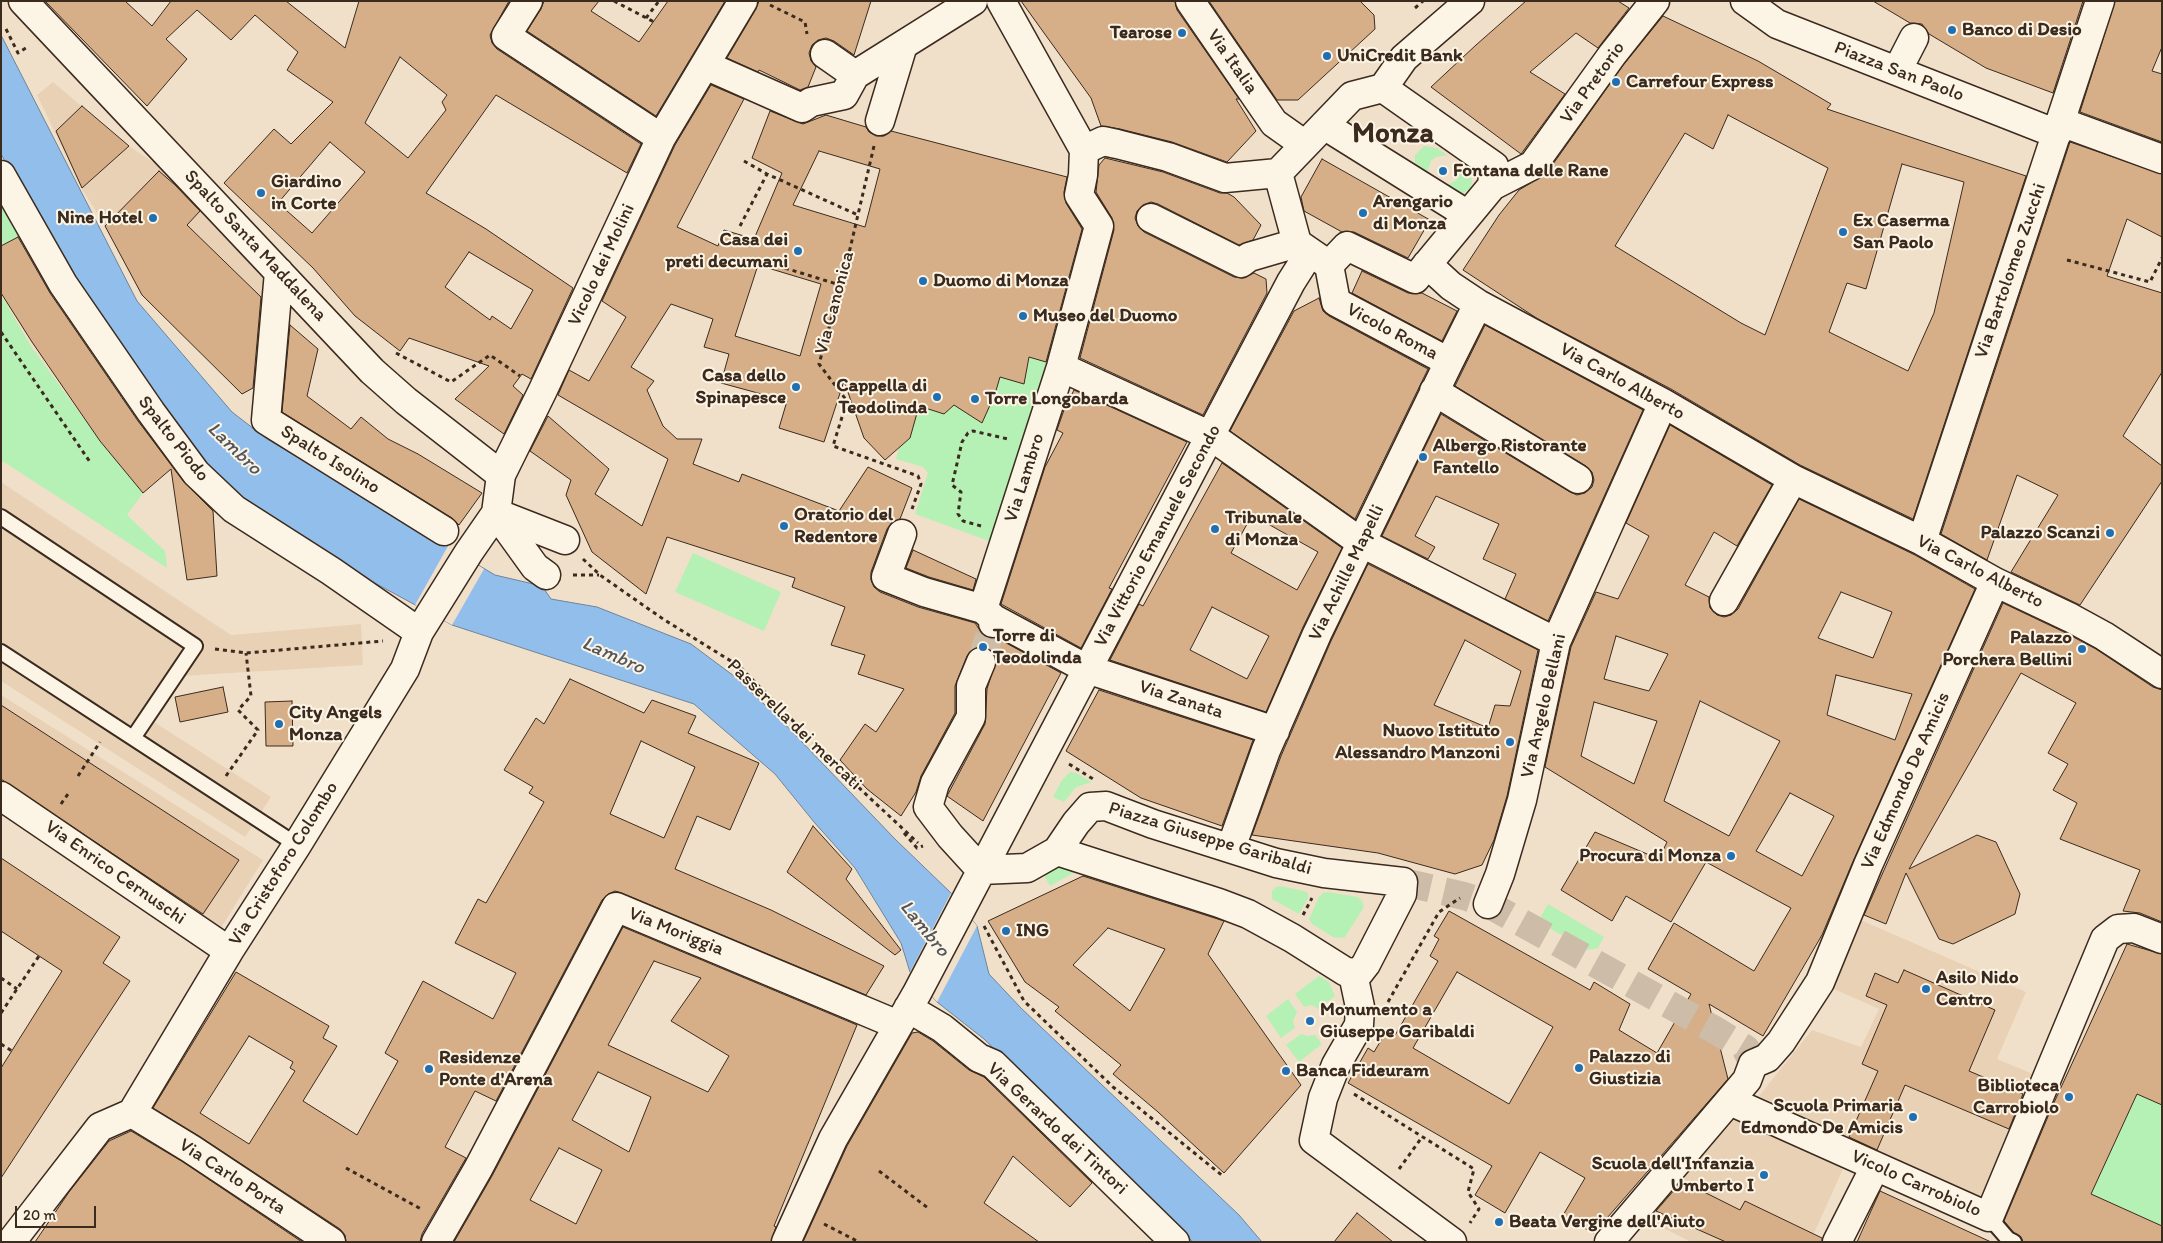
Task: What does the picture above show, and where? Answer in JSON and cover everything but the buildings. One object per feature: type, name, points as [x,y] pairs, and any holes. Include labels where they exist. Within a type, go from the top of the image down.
[{"type":"street","name":"Spalto Santa Maddalena","points":[[23,1],[372,371],[406,401],[501,475]]},
{"type":"street","points":[[528,1],[506,36],[661,138]]},
{"type":"street","name":"Vicolo dei Molini","points":[[496,513],[501,475],[661,138],[743,1]]},
{"type":"street","points":[[705,65],[802,108],[811,102],[844,95],[855,75],[973,1]]},
{"type":"street","points":[[1001,1],[1090,156],[1168,157],[1225,178],[1278,173],[1352,96],[1383,88],[1404,58],[1470,1]]},
{"type":"street","name":"Via Italia","points":[[1190,1],[1274,122],[1305,145]]},
{"type":"street","name":"Piazza San Paolo","points":[[1746,1],[1777,24],[1897,71],[2059,128],[2162,159]]},
{"type":"street","name":"Via Bartolomeo Zucchi","points":[[1922,541],[2100,1]]},
{"type":"street","name":"Via Pretorio","points":[[1492,186],[1534,165],[1612,55],[1654,2]]},
{"type":"street","points":[[1897,71],[1914,38]]},
{"type":"street","points":[[880,121],[903,45]]},
{"type":"street","points":[[824,54],[855,75]]},
{"type":"street","points":[[1383,88],[1494,166],[1492,186],[1427,264]]},
{"type":"street","points":[[1324,125],[1468,215]]},
{"type":"street","name":"Via Lambro","points":[[989,621],[1036,446],[1061,367],[1099,226],[1079,195],[1090,156]]},
{"type":"street","points":[[1151,218],[1241,262],[1249,257],[1312,254],[1278,173]]},
{"type":"street","name":"Spalto Piodo","points":[[1,175],[63,284],[150,412],[196,473],[234,509],[331,572],[425,623]]},
{"type":"street","name":"Via Vittorio Emanuele Secondo","points":[[908,1008],[1291,282],[1312,254],[1347,246],[1415,279],[1427,264]]},
{"type":"street","name":"Vicolo Roma","points":[[1312,254],[1336,302],[1449,362]]},
{"type":"street","name":"Via Carlo Alberto","points":[[1427,264],[1451,286],[1478,304],[1663,403],[1793,479],[1922,541],[1995,582],[2071,618],[2104,636],[2162,674]]},
{"type":"street","name":"Spalto Isolino","points":[[279,272],[266,420],[444,531]]},
{"type":"street","name":"Via Achille Mapelli","points":[[1231,848],[1275,731],[1318,634],[1434,391],[1478,304]]},
{"type":"street","points":[[1061,367],[1211,436],[1362,544],[1556,642]]},
{"type":"street","points":[[1434,391],[1578,479]]},
{"type":"street","name":"Via Angelo Bellani","points":[[1476,900],[1500,874],[1522,800],[1556,642],[1663,403]]},
{"type":"street","points":[[1724,601],[1793,479]]},
{"type":"street","points":[[496,513],[565,540]]},
{"type":"street","points":[[496,513],[540,571]]},
{"type":"street","name":"Via Cristoforo Colombo","points":[[132,1113],[229,951],[297,846],[405,669],[425,623],[469,552],[496,513]]},
{"type":"street","points":[[902,534],[886,577],[989,621]]},
{"type":"street","name":"Via Edmondo De Amicis","points":[[1730,1101],[1747,1080],[1754,1064],[1767,1058],[1781,1042],[1820,982],[1868,865],[1995,582]]},
{"type":"street","name":"Via Zanata","points":[[989,621],[1087,669],[1275,731]]},
{"type":"street","points":[[981,662],[971,686],[971,717],[935,783],[928,807],[950,836],[981,870]]},
{"type":"street","name":"Via Enrico Cernuschi","points":[[1,796],[229,951]]},
{"type":"street","name":"Piazza Giuseppe Garibaldi","points":[[981,870],[1027,868],[1057,851],[1076,823],[1090,807],[1106,806],[1153,824],[1276,863],[1324,873],[1403,882],[1402,894],[1366,964],[1359,973],[1352,974]]},
{"type":"street","points":[[1057,851],[1248,914],[1352,974],[1360,1007],[1359,1025],[1336,1065],[1322,1104],[1314,1140],[1383,1191],[1460,1234]]},
{"type":"street","name":"Via Moriggia","points":[[442,1232],[478,1169],[616,907],[908,1008]]},
{"type":"street","name":"Vicolo Carrobiolo","points":[[1730,1101],[1990,1216],[2105,939],[2118,930],[2134,928],[2162,939]]},
{"type":"street","points":[[786,1242],[820,1166],[859,1092],[908,1008]]},
{"type":"street","name":"Via Gerardo dei Tintori","points":[[908,1008],[942,1028],[980,1058],[993,1064],[1175,1242]]},
{"type":"street","points":[[1608,1242],[1730,1101]]},
{"type":"street","points":[[11,1242],[100,1127],[132,1113]]},
{"type":"street","name":"Via Carlo Porta","points":[[132,1113],[191,1149],[331,1242]]},
{"type":"street","points":[[1836,1242],[1875,1166]]},
{"type":"lane","points":[[1,517],[195,646],[133,738]]},
{"type":"lane","points":[[1,652],[297,846]]},
{"type":"lane","points":[[1990,1216],[2008,1239],[2014,1242]]},
{"type":"path","points":[[614,1],[654,22]]},
{"type":"path","points":[[646,18],[659,1]]},
{"type":"path","points":[[763,1],[805,22],[809,42],[824,54]]},
{"type":"path","points":[[1415,8],[1423,1]]},
{"type":"path","name":"Via Canonica","points":[[880,121],[858,215],[819,364],[847,401],[833,446],[918,476],[920,479],[921,484],[902,534]]},
{"type":"path","points":[[744,161],[767,174],[858,215]]},
{"type":"path","points":[[740,226],[767,174]]},
{"type":"path","points":[[2067,260],[2150,282],[2162,258]]},
{"type":"path","points":[[762,261],[840,285]]},
{"type":"path","points":[[1,332],[90,462]]},
{"type":"path","points":[[451,382],[490,355],[542,392]]},
{"type":"path","points":[[983,527],[960,518],[958,514],[961,492],[952,485],[965,437],[973,431],[1036,446]]},
{"type":"path","name":"Passerella dei mercati","points":[[565,540],[600,575],[739,666],[854,784],[922,846],[917,848],[898,825]]},
{"type":"path","points":[[195,646],[246,653],[393,640],[425,623]]},
{"type":"path","points":[[215,792],[258,730],[238,710],[252,696],[246,653]]},
{"type":"path","points":[[78,776],[112,725]]},
{"type":"path","points":[[1045,749],[1097,781],[1103,789],[1106,806]]},
{"type":"path","points":[[1292,938],[1324,873]]},
{"type":"path","points":[[1385,1008],[1439,912],[1476,900]]},
{"type":"path","points":[[990,937],[1024,1000],[1113,1087],[1224,1177]]},
{"type":"path","points":[[1,1013],[39,956]]},
{"type":"path","points":[[1,978],[17,989]]},
{"type":"path","points":[[1,1044],[12,1051]]},
{"type":"path","points":[[1349,1091],[1474,1170],[1468,1192],[1479,1209],[1460,1234]]},
{"type":"path","points":[[1383,1191],[1422,1137]]},
{"type":"path","points":[[346,1168],[442,1232]]},
{"type":"path","points":[[880,1171],[928,1208]]},
{"type":"path","points":[[799,1211],[859,1242]]},
{"type":"shaded area","points":[[53,82],[129,146],[162,168],[271,287],[255,387],[242,394],[105,226],[82,189],[37,95]]},
{"type":"shaded area","points":[[1,482],[231,635],[361,624],[363,665],[182,676],[154,722],[271,797],[245,837],[1,681]]},
{"type":"shaded area","points":[[1,695],[263,860],[219,931],[1,788]]},
{"type":"shaded area","name":"Scuola Primaria Edmondo De Amicis","points":[[1856,918],[2026,992],[1997,1059],[2040,1077],[1984,1200],[1759,1096],[1812,1030],[1861,1047],[1879,1009],[1827,986]]},
{"type":"shaded area","name":"Scuola dell'Infanzia Umberto I","points":[[1735,1119],[1843,1169],[1810,1242],[1691,1242],[1646,1219]]},
{"type":"green space","points":[[1424,146],[1437,148],[1447,155],[1436,157],[1431,161],[1427,173],[1432,182],[1415,167],[1415,155]]},
{"type":"green space","points":[[1455,161],[1468,170],[1472,181],[1471,187],[1462,195],[1445,186],[1457,180],[1459,168]]},
{"type":"green space","points":[[6,201],[26,233],[1,246],[1,207]]},
{"type":"green space","points":[[1,295],[31,346],[100,441],[143,493],[127,515],[165,551],[167,568],[1,460]]},
{"type":"green space","points":[[1045,335],[1064,339],[1000,545],[915,514],[928,473],[923,467],[896,459],[899,448],[910,438],[919,406],[944,414],[954,405],[982,423],[995,394],[1000,377],[1025,377],[1029,357],[1039,360]]},
{"type":"green space","points":[[693,553],[781,592],[764,631],[675,592]]},
{"type":"green space","points":[[1070,772],[1076,773],[1092,782],[1076,787],[1064,802],[1053,797],[1062,780]]},
{"type":"green space","points":[[1060,867],[1082,868],[1050,886],[1044,875]]},
{"type":"green space","points":[[1280,886],[1308,893],[1308,898],[1299,914],[1272,899],[1272,891]]},
{"type":"green space","points":[[1328,892],[1358,897],[1362,901],[1364,907],[1345,937],[1333,937],[1312,924],[1309,919],[1319,897],[1323,893]]},
{"type":"green space","points":[[1548,904],[1604,937],[1598,948],[1588,950],[1542,924],[1541,916]]},
{"type":"green space","points":[[1319,976],[1329,982],[1335,996],[1318,1009],[1312,1005],[1304,1007],[1295,994]]},
{"type":"green space","points":[[1288,999],[1297,1012],[1293,1021],[1295,1028],[1281,1038],[1266,1016]]},
{"type":"green space","points":[[1301,1034],[1315,1035],[1322,1044],[1299,1062],[1286,1045]]},
{"type":"green space","points":[[2137,1094],[2162,1105],[2162,1226],[2091,1194]]},
{"type":"water","name":"Lambro","points":[[1,35],[137,301],[232,412],[267,439],[495,575],[542,586],[551,599],[597,607],[691,644],[734,676],[779,718],[895,839],[951,893],[977,926],[989,974],[1021,1008],[1239,1215],[1262,1242],[1193,1242],[984,1039],[937,1002],[910,972],[901,943],[855,868],[775,774],[694,704],[452,625],[305,545],[208,476],[64,270],[1,154]]},
{"type":"pier","points":[[448,546],[484,569],[452,625],[415,605]]},
{"type":"pier","points":[[951,893],[977,926],[937,1002],[910,972]]},
{"type":"tunnel","points":[[981,662],[989,636]]},
{"type":"tunnel","points":[[1403,882],[1464,896],[1488,904],[1715,1030],[1746,1049],[1753,1064]]},
{"type":"place","name":"Banco di Desio","points":[[1952,30]]},
{"type":"place","name":"Tearose","points":[[1182,33]]},
{"type":"place","name":"UniCredit Bank","points":[[1327,56]]},
{"type":"place","name":"Carrefour Express","points":[[1616,82]]},
{"type":"place","name":"Fontana delle Rane","points":[[1443,171]]},
{"type":"place","name":"Giardino in Corte","points":[[261,193]]},
{"type":"place","name":"Arengario di Monza","points":[[1363,213]]},
{"type":"place","name":"Nine Hotel","points":[[153,218]]},
{"type":"place","name":"Ex Caserma San Paolo","points":[[1843,232]]},
{"type":"place","name":"Casa dei preti decumani","points":[[798,251]]},
{"type":"place","name":"Duomo di Monza","points":[[923,281]]},
{"type":"place","name":"Museo del Duomo","points":[[1023,316]]},
{"type":"place","name":"Casa dello Spinapesce","points":[[796,387]]},
{"type":"place","name":"Cappella di Teodolinda","points":[[937,397]]},
{"type":"place","name":"Torre Longobarda","points":[[975,399]]},
{"type":"place","name":"Albergo Ristorante Fantello","points":[[1423,457]]},
{"type":"place","name":"Oratorio del Redentore","points":[[784,526]]},
{"type":"place","name":"Tribunale di Monza","points":[[1215,529]]},
{"type":"place","name":"Palazzo Scanzi","points":[[2110,533]]},
{"type":"place","name":"Torre di Teodolinda","points":[[983,647]]},
{"type":"place","name":"Palazzo Porchera Bellini","points":[[2082,649]]},
{"type":"place","name":"City Angels Monza","points":[[279,724]]},
{"type":"place","name":"Nuovo Istituto Alessandro Manzoni","points":[[1510,742]]},
{"type":"place","name":"Procura di Monza","points":[[1731,856]]},
{"type":"place","name":"ING","points":[[1006,931]]},
{"type":"place","name":"Asilo Nido Centro","points":[[1926,989]]},
{"type":"place","name":"Monumento a Giuseppe Garibaldi","points":[[1310,1021]]},
{"type":"place","name":"Palazzo di Giustizia","points":[[1579,1068]]},
{"type":"place","name":"Residenze Ponte d'Arena","points":[[429,1069]]},
{"type":"place","name":"Banca Fideuram","points":[[1286,1071]]},
{"type":"place","name":"Biblioteca Carrobiolo","points":[[2069,1097]]},
{"type":"place","name":"Scuola Primaria Edmondo De Amicis","points":[[1913,1117]]},
{"type":"place","name":"Scuola dell'Infanzia Umberto I","points":[[1764,1175]]},
{"type":"place","name":"Beata Vergine dell'Aiuto","points":[[1499,1222]]},
{"type":"district","name":"Monza","points":[[1393,135]]}]
